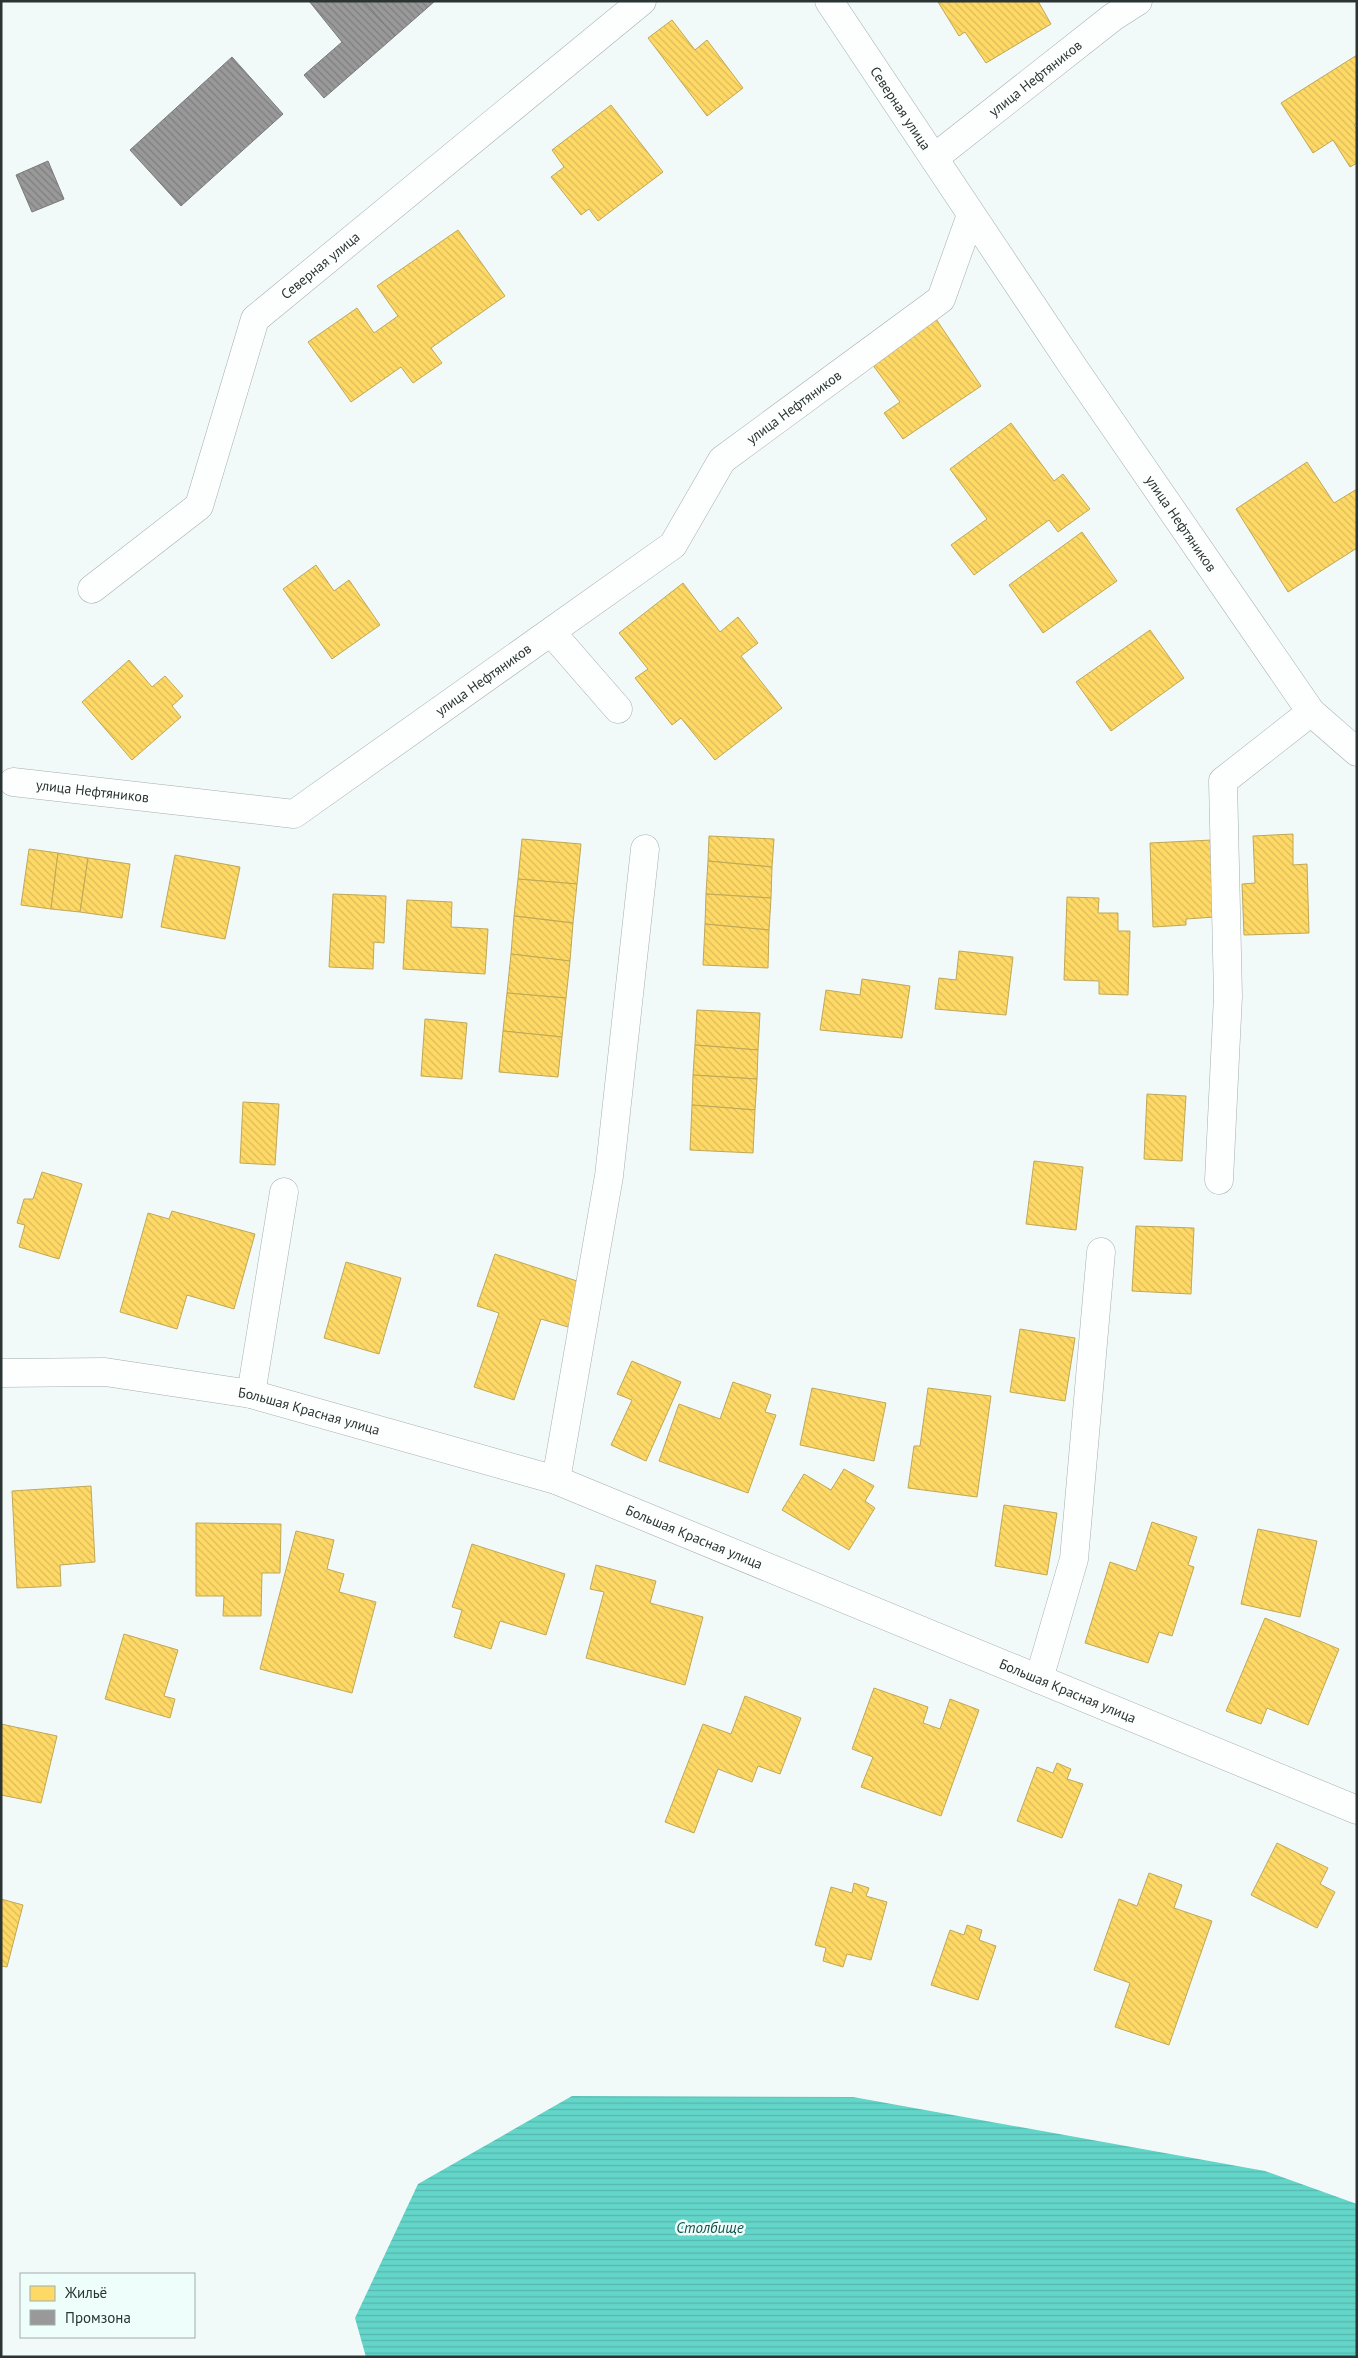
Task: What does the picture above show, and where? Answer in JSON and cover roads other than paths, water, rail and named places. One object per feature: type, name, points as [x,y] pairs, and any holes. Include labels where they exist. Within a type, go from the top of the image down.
[{"type":"street","name":"Северная улица","points":[[92,589],[199,506],[255,319],[642,1]]},
{"type":"street","name":"Северная улица","points":[[829,1],[971,214]]},
{"type":"street","name":"улица Нефтяников","points":[[934,158],[1108,9],[1138,1]]},
{"type":"street","name":"улица Нефтяников","points":[[13,782],[294,814],[673,545],[722,460],[941,299],[971,214]]},
{"type":"street","name":"улица Нефтяников","points":[[971,214],[1076,371],[1310,712],[1357,752]]},
{"type":"street","points":[[551,632],[618,709]]},
{"type":"street","points":[[1219,1180],[1228,996],[1223,782],[1310,712]]},
{"type":"street","points":[[556,1480],[609,1176],[645,849]]},
{"type":"street","points":[[251,1394],[284,1192]]},
{"type":"street","points":[[1039,1679],[1074,1559],[1101,1252]]},
{"type":"street","name":"Большая Красная улица","points":[[1,1373],[105,1372],[251,1394],[556,1480],[1357,1810]]},
{"type":"water","name":"Столбище","points":[[572,2096],[853,2097],[1265,2171],[1357,2204],[1357,2357],[366,2357],[355,2318],[418,2184]]}]
